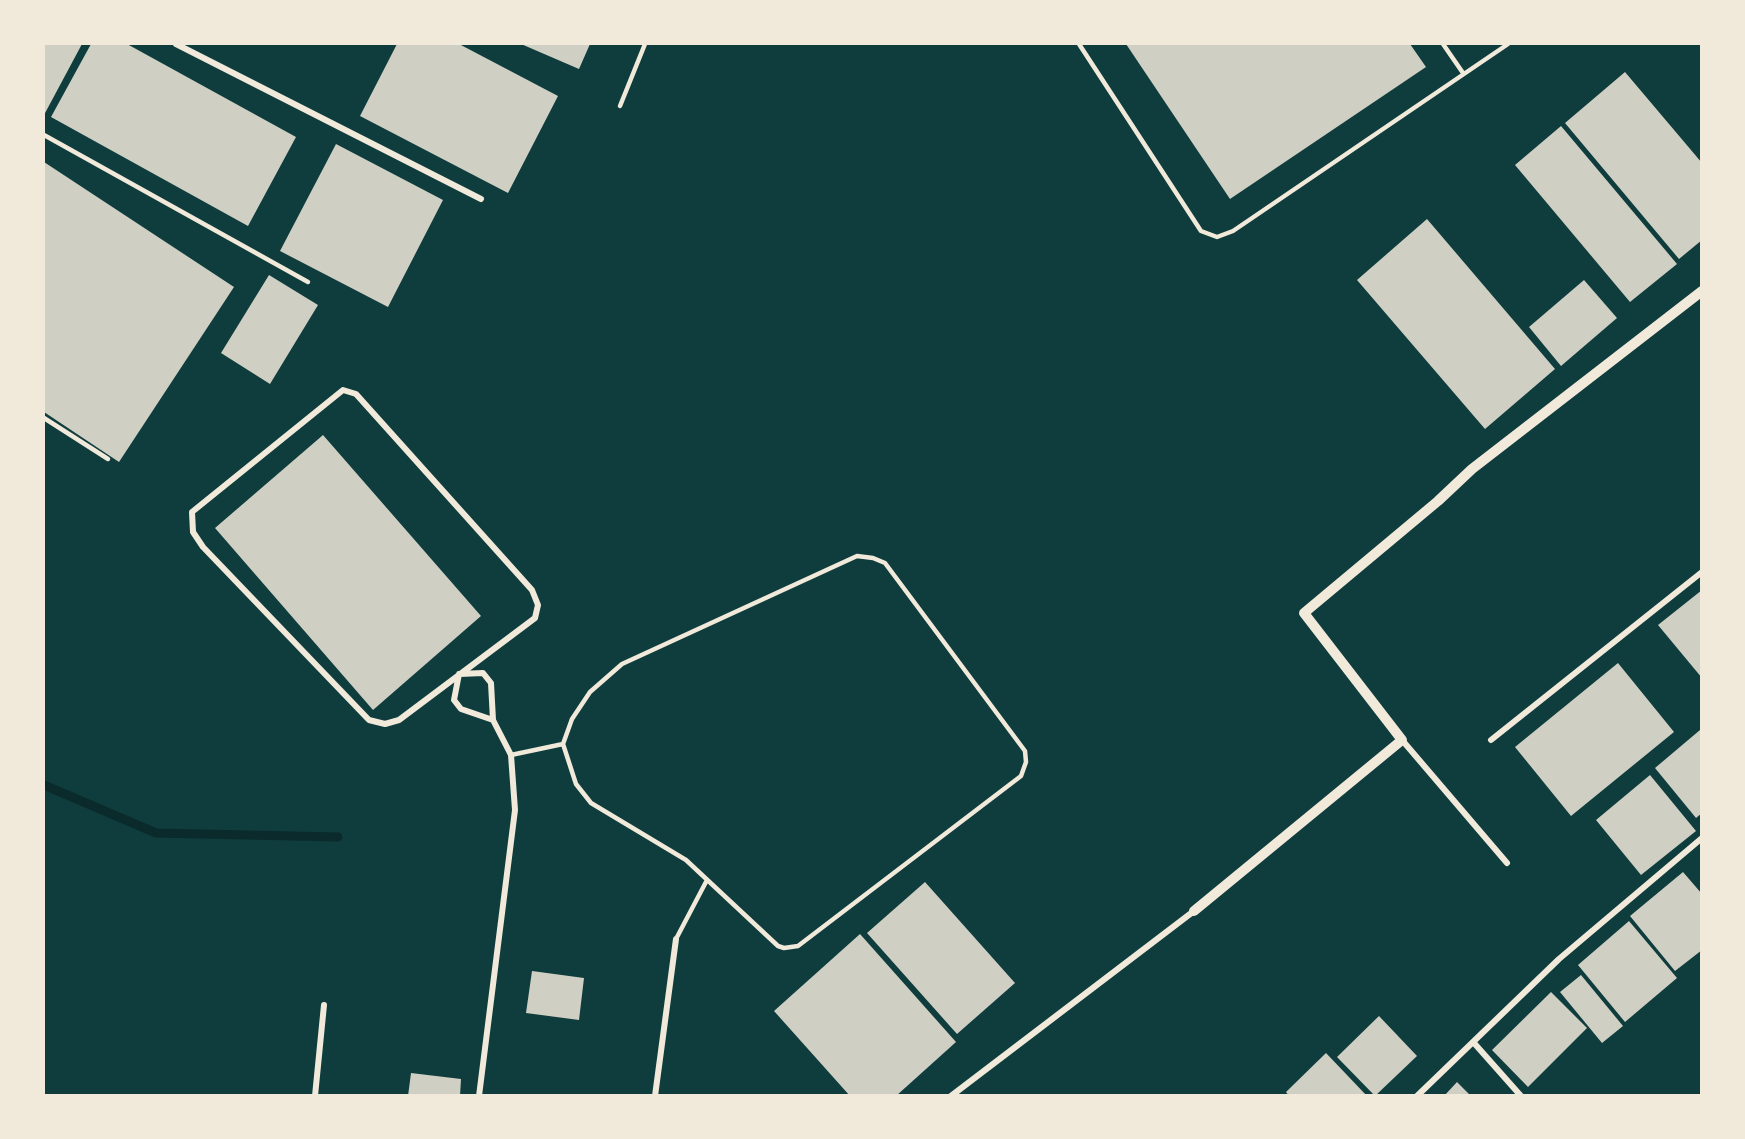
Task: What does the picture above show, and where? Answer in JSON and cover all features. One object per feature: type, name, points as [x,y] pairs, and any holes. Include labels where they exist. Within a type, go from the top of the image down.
[{"type":"street","points":[[176,44],[481,199]]},
{"type":"street","points":[[1506,863],[1402,740],[1304,613],[1473,469],[1701,291]]},
{"type":"street","points":[[479,1095],[515,810],[511,756],[493,720],[491,682],[483,673],[459,674],[399,720],[385,724],[369,720],[203,547],[193,532],[192,512],[333,397],[343,390],[356,394],[532,590],[538,605],[535,618],[459,674],[454,700],[460,709],[493,720]]},
{"type":"street","points":[[1491,740],[1701,572]]},
{"type":"street","points":[[951,1095],[1194,910],[1402,740]]},
{"type":"street","points":[[1417,1095],[1560,959],[1701,838]]},
{"type":"street","points":[[655,1095],[676,939]]},
{"type":"street","points":[[315,1095],[324,1005]]},
{"type":"street","points":[[1474,1043],[1521,1095]]},
{"type":"lane","points":[[620,106],[645,44]]},
{"type":"lane","points":[[1079,44],[1201,231],[1216,237],[1233,231],[1508,44]]},
{"type":"lane","points":[[1443,44],[1463,73]]},
{"type":"lane","points":[[44,135],[308,282]]},
{"type":"lane","points":[[44,418],[108,459]]},
{"type":"lane","points":[[857,556],[873,558],[885,563],[1025,751],[1026,762],[1021,776],[798,946],[784,948],[778,946],[707,880],[686,860],[591,803],[576,784],[563,744],[572,718],[590,693],[622,664],[857,556]]},
{"type":"lane","points":[[511,756],[563,744]]},
{"type":"lane","points":[[676,939],[707,880]]},
{"type":"building","points":[[44,44],[82,44],[44,115]]},
{"type":"building","points":[[91,44],[127,44],[296,137],[248,226],[51,117]]},
{"type":"building","points":[[397,44],[459,44],[558,96],[508,193],[360,116]]},
{"type":"building","points":[[521,44],[590,44],[579,69]]},
{"type":"building","points":[[1126,44],[1410,44],[1426,67],[1230,199]]},
{"type":"building","points":[[1625,72],[1702,163],[1702,240],[1679,259],[1565,123]]},
{"type":"building","points":[[1561,126],[1677,264],[1630,302],[1515,165]]},
{"type":"building","points":[[336,144],[443,200],[388,307],[280,251]]},
{"type":"building","points":[[44,162],[234,287],[119,462],[44,412]]},
{"type":"building","points":[[1427,219],[1555,369],[1485,429],[1357,280]]},
{"type":"building","points":[[269,275],[318,305],[270,384],[221,353]]},
{"type":"building","points":[[1584,280],[1617,318],[1561,366],[1529,327]]},
{"type":"building","points":[[323,435],[481,616],[373,710],[215,528]]},
{"type":"building","points":[[1702,590],[1702,678],[1658,625]]},
{"type":"building","points":[[1618,663],[1674,732],[1571,816],[1515,747]]},
{"type":"building","points":[[1700,730],[1702,813],[1696,818],[1655,768]]},
{"type":"building","points":[[1650,775],[1696,831],[1641,875],[1596,820]]},
{"type":"building","points":[[1683,872],[1702,894],[1702,950],[1675,971],[1630,916]]},
{"type":"building","points":[[925,882],[1015,983],[957,1034],[867,933]]},
{"type":"building","points":[[1629,921],[1677,978],[1625,1022],[1578,965]]},
{"type":"building","points":[[860,934],[956,1042],[896,1096],[850,1096],[774,1011]]},
{"type":"building","points":[[532,971],[584,978],[579,1020],[526,1013]]},
{"type":"building","points":[[1581,975],[1623,1026],[1602,1043],[1560,992]]},
{"type":"building","points":[[1551,992],[1587,1028],[1528,1087],[1492,1050]]},
{"type":"building","points":[[1379,1016],[1417,1056],[1375,1096],[1337,1057]]},
{"type":"building","points":[[1326,1053],[1367,1096],[1289,1096],[1286,1092]]},
{"type":"building","points":[[411,1073],[461,1079],[460,1096],[408,1096]]},
{"type":"building","points":[[1457,1082],[1471,1096],[1444,1096]]},
{"type":"waterway","points":[[44,785],[156,833],[338,837]]}]
